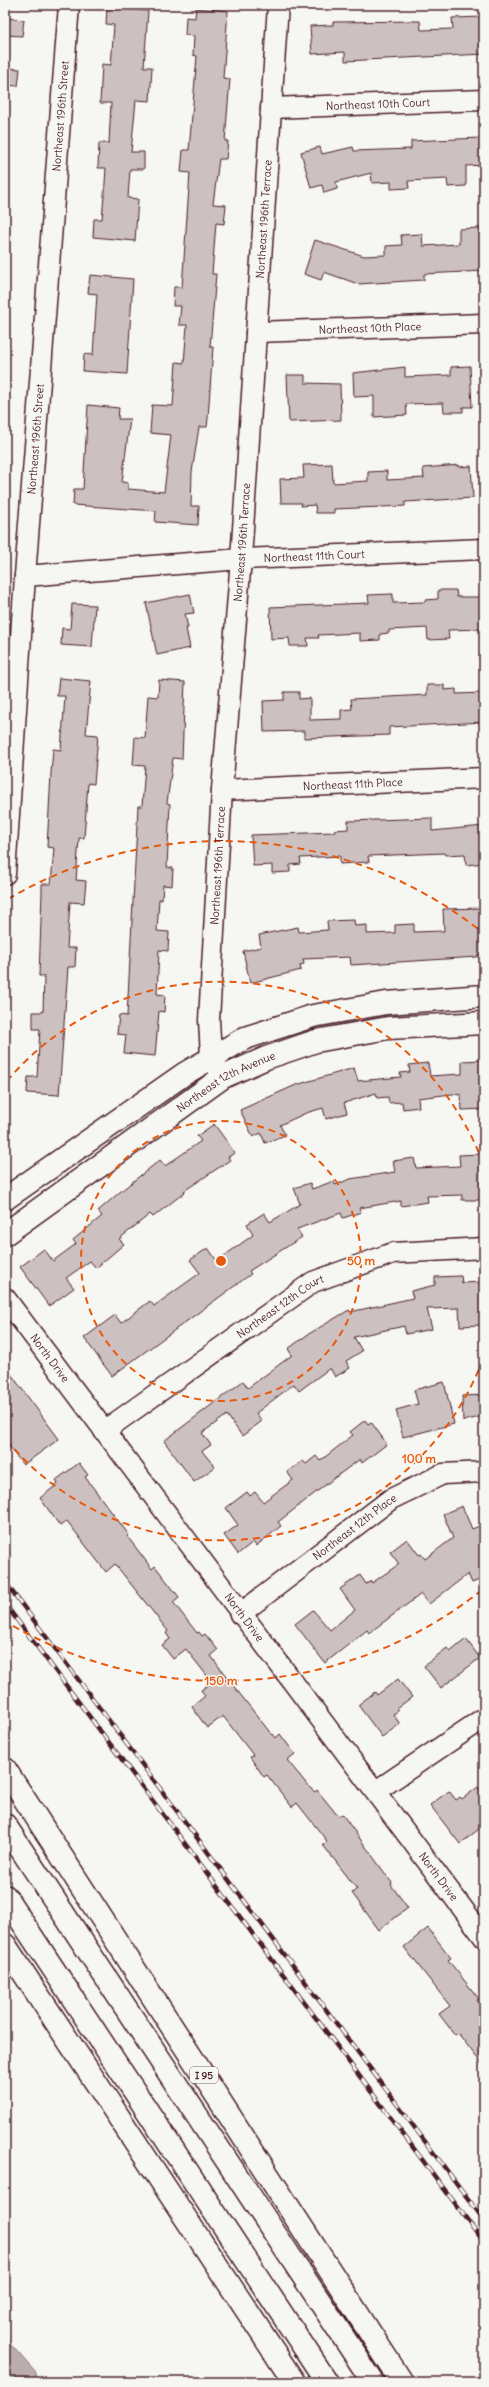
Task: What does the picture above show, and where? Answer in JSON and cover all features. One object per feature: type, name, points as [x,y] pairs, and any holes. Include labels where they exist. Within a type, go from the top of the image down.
[{"type":"main road","points":[[5,1199],[211,1056],[245,1038],[313,1016],[386,1003],[484,996]]},
{"type":"main road","name":"Northeast 12th Avenue","points":[[5,1234],[223,1077],[266,1058],[316,1041],[388,1028],[484,1023]]},
{"type":"main road","name":"I 95","points":[[5,1769],[402,2382]]},
{"type":"main road","points":[[5,1825],[373,2382]]},
{"type":"main road","points":[[5,1896],[327,2382]]},
{"type":"main road","points":[[5,1945],[294,2382]]},
{"type":"street","name":"Northeast 196th Street","points":[[5,874],[25,576],[69,5]]},
{"type":"street","name":"Northeast 196th Terrace","points":[[223,1077],[211,1056],[209,1020],[222,790],[241,559],[278,5]]},
{"type":"street","name":"Northeast 10th Court","points":[[271,108],[484,100]]},
{"type":"street","name":"Northeast 10th Place","points":[[256,332],[484,324]]},
{"type":"street","name":"Northeast 11th Court","points":[[25,576],[241,559],[484,549]]},
{"type":"street","name":"Northeast 11th Place","points":[[222,790],[484,778]]},
{"type":"street","name":"Northeast 12th Court","points":[[104,1431],[313,1282],[393,1253],[484,1248]]},
{"type":"street","name":"North Drive","points":[[5,1298],[240,1614],[376,1791],[484,1936]]},
{"type":"street","name":"Northeast 12th Place","points":[[240,1614],[391,1499],[443,1474],[484,1472]]},
{"type":"street","points":[[376,1791],[484,1718]]},
{"type":"shaded area","points":[[5,2338],[36,2373],[37,2382],[5,2382]]},
{"type":"building","points":[[107,8],[148,11],[144,67],[152,67],[150,101],[136,100],[131,152],[144,152],[144,169],[130,169],[128,198],[138,199],[135,241],[93,237],[94,219],[102,219],[106,168],[98,168],[99,143],[109,143],[111,103],[100,103],[102,64],[111,65],[114,25],[106,24]]},
{"type":"building","points":[[196,8],[228,11],[223,78],[230,79],[225,141],[228,141],[226,159],[219,159],[213,204],[226,205],[224,224],[216,223],[212,274],[216,274],[210,347],[213,347],[208,418],[207,427],[199,427],[192,472],[191,506],[199,506],[198,525],[155,522],[156,511],[73,505],[74,489],[83,489],[88,405],[119,408],[118,419],[130,419],[122,482],[128,483],[128,489],[164,492],[171,435],[150,433],[152,405],[173,406],[176,362],[184,363],[187,325],[179,325],[181,306],[173,306],[174,287],[182,287],[190,173],[181,172],[183,150],[189,150],[197,56],[193,55],[194,36],[185,35],[186,17],[195,18]]},
{"type":"building","points":[[484,17],[484,54],[345,61],[345,52],[312,54],[310,26],[333,25],[333,22],[420,21],[421,30],[453,29],[452,18]]},
{"type":"building","points":[[5,18],[24,20],[22,36],[5,35]]},
{"type":"building","points":[[5,68],[20,69],[18,86],[5,85]]},
{"type":"building","points":[[481,138],[483,165],[466,166],[466,186],[448,187],[447,179],[408,181],[409,188],[391,189],[391,182],[372,183],[371,173],[336,182],[337,189],[324,193],[322,185],[311,188],[301,152],[320,147],[322,154],[353,147],[354,151],[411,149],[411,141]]},
{"type":"building","points":[[480,228],[480,241],[484,240],[484,271],[424,274],[424,280],[358,284],[324,272],[321,280],[304,274],[315,240],[364,256],[386,255],[386,246],[402,245],[401,235],[422,234],[423,246],[459,244],[459,229]]},
{"type":"building","points":[[90,275],[133,279],[127,374],[83,371],[84,354],[93,355],[97,294],[88,293]]},
{"type":"building","points":[[470,366],[472,407],[463,407],[463,412],[444,412],[443,403],[406,404],[407,415],[374,417],[374,396],[354,397],[353,373],[405,367],[405,377],[451,375],[451,367]]},
{"type":"building","points":[[287,375],[305,375],[305,383],[340,384],[341,420],[289,422]]},
{"type":"building","points":[[332,464],[333,483],[368,481],[368,472],[387,471],[387,480],[424,478],[423,468],[459,465],[459,467],[471,466],[473,498],[405,502],[405,506],[334,509],[334,513],[316,513],[315,505],[301,506],[302,503],[281,503],[280,479],[304,478],[303,465]]},
{"type":"building","points":[[438,590],[456,590],[457,597],[484,597],[484,629],[448,630],[449,639],[428,640],[427,628],[389,630],[389,633],[380,634],[380,640],[360,641],[360,633],[318,635],[319,638],[307,638],[308,646],[290,646],[289,638],[271,639],[270,607],[369,603],[368,595],[393,594],[393,603],[425,602],[425,600],[438,599]]},
{"type":"building","points":[[190,594],[194,613],[185,614],[190,648],[157,655],[146,603]]},
{"type":"building","points":[[72,604],[95,605],[92,647],[61,645],[62,628],[70,629]]},
{"type":"building","points":[[59,678],[91,681],[86,734],[98,735],[94,784],[88,783],[84,838],[79,838],[76,880],[86,881],[84,903],[70,902],[67,948],[76,948],[75,967],[68,967],[59,1095],[27,1093],[28,1077],[37,1077],[40,1029],[33,1029],[33,1012],[43,1012],[44,976],[39,976],[42,884],[51,884],[54,848],[47,847],[53,749],[61,750],[65,696],[57,696]]},
{"type":"building","points":[[159,680],[185,682],[182,759],[173,758],[167,803],[170,804],[167,867],[173,868],[172,886],[163,885],[162,900],[159,899],[157,931],[169,932],[168,951],[159,950],[157,994],[165,995],[164,1012],[159,1011],[155,1056],[124,1053],[126,1035],[117,1034],[119,1015],[127,1016],[138,806],[142,806],[145,766],[133,765],[135,737],[145,738],[148,696],[158,697]]},
{"type":"building","points":[[427,685],[444,685],[444,690],[456,689],[456,694],[484,693],[484,722],[389,727],[389,735],[304,738],[304,731],[264,732],[263,701],[284,700],[284,692],[299,692],[299,699],[310,698],[310,720],[341,719],[341,710],[352,709],[351,699],[427,695]]},
{"type":"building","points":[[432,818],[432,831],[484,826],[484,863],[466,865],[465,854],[445,855],[445,853],[368,856],[369,862],[340,864],[340,856],[300,858],[301,864],[290,865],[290,872],[272,873],[272,865],[253,866],[251,835],[335,832],[334,830],[348,829],[348,821]]},
{"type":"building","points":[[484,908],[484,955],[477,955],[477,957],[351,965],[350,957],[303,959],[304,964],[300,965],[301,970],[250,983],[243,951],[261,947],[259,935],[298,927],[299,932],[328,930],[327,921],[354,920],[355,926],[367,925],[367,934],[395,933],[395,925],[414,924],[414,932],[444,931],[443,909]]},
{"type":"building","points":[[484,1060],[484,1109],[462,1110],[461,1095],[452,1094],[418,1098],[419,1107],[403,1109],[402,1102],[389,1103],[388,1097],[377,1098],[376,1093],[344,1103],[347,1113],[326,1119],[323,1108],[306,1113],[280,1125],[285,1135],[265,1143],[261,1133],[253,1137],[240,1110],[296,1085],[354,1068],[358,1081],[401,1077],[400,1073],[410,1072],[409,1065],[428,1063],[430,1076],[462,1074],[462,1061]]},
{"type":"building","points":[[214,1124],[235,1153],[228,1157],[230,1160],[184,1191],[185,1192],[153,1217],[150,1214],[119,1239],[124,1244],[96,1268],[90,1261],[66,1278],[74,1288],[49,1306],[20,1267],[44,1249],[53,1261],[76,1244],[73,1240],[102,1216],[98,1211],[121,1191],[160,1160],[165,1166],[201,1141],[197,1136]]},
{"type":"building","points":[[481,1154],[481,1164],[484,1164],[484,1200],[462,1200],[462,1195],[427,1196],[428,1202],[401,1206],[401,1201],[359,1208],[361,1212],[343,1218],[341,1213],[297,1229],[302,1237],[249,1271],[251,1274],[112,1376],[84,1338],[115,1315],[121,1323],[150,1301],[154,1306],[200,1273],[190,1260],[208,1248],[217,1261],[253,1235],[247,1224],[264,1213],[270,1222],[300,1204],[294,1188],[310,1183],[312,1189],[334,1181],[335,1185],[350,1179],[395,1172],[393,1161],[414,1158],[416,1168],[460,1166],[459,1155]]},
{"type":"building","points":[[461,1276],[462,1283],[484,1282],[482,1325],[460,1326],[459,1308],[427,1309],[432,1329],[406,1334],[404,1326],[354,1337],[362,1351],[346,1361],[350,1368],[335,1377],[330,1368],[299,1391],[294,1384],[256,1413],[262,1421],[242,1436],[227,1415],[202,1433],[211,1445],[202,1451],[215,1467],[194,1482],[164,1441],[243,1381],[248,1388],[292,1355],[288,1349],[307,1335],[349,1310],[350,1312],[413,1298],[411,1291],[435,1285],[435,1277]]},
{"type":"building","points":[[5,1366],[59,1439],[23,1465],[5,1440]]},
{"type":"building","points":[[444,1382],[454,1424],[403,1437],[396,1410],[418,1404],[414,1390]]},
{"type":"building","points":[[484,1395],[484,1416],[463,1421],[462,1396]]},
{"type":"building","points":[[365,1420],[368,1424],[371,1422],[387,1444],[362,1463],[360,1459],[333,1479],[278,1522],[281,1526],[256,1546],[253,1542],[238,1554],[224,1535],[238,1525],[226,1508],[247,1492],[250,1496],[255,1492],[263,1502],[293,1480],[287,1472],[303,1461],[306,1464],[316,1456],[320,1461],[353,1435],[350,1432]]},
{"type":"building","points":[[79,1463],[88,1475],[85,1477],[129,1535],[127,1536],[152,1569],[155,1566],[179,1597],[173,1602],[197,1633],[199,1632],[202,1636],[205,1634],[218,1650],[211,1656],[272,1735],[273,1734],[276,1738],[280,1734],[295,1754],[287,1760],[310,1788],[315,1792],[317,1790],[338,1816],[342,1814],[392,1883],[391,1885],[408,1908],[379,1930],[352,1893],[357,1889],[323,1845],[327,1841],[297,1803],[292,1807],[267,1775],[264,1777],[250,1757],[253,1755],[223,1716],[207,1728],[192,1707],[205,1696],[201,1690],[212,1682],[186,1649],[173,1659],[162,1645],[170,1639],[166,1633],[168,1631],[115,1564],[106,1572],[67,1521],[60,1526],[40,1498],[58,1484],[56,1480]]},
{"type":"building","points":[[462,1506],[472,1529],[484,1524],[484,1578],[472,1583],[468,1574],[429,1604],[421,1594],[369,1633],[367,1630],[325,1663],[295,1624],[313,1610],[330,1630],[355,1610],[340,1589],[360,1575],[366,1584],[371,1581],[372,1583],[399,1564],[390,1552],[407,1539],[419,1555],[421,1554],[425,1559],[453,1538],[443,1514]]},
{"type":"building","points":[[466,1639],[480,1658],[441,1688],[424,1666],[447,1648],[450,1652]]},
{"type":"building","points":[[398,1679],[412,1697],[396,1709],[398,1711],[393,1714],[400,1724],[382,1737],[358,1705],[375,1692],[377,1695]]},
{"type":"building","points":[[478,1787],[484,1795],[484,1825],[460,1844],[430,1805],[449,1791],[456,1800],[460,1797],[462,1799]]},
{"type":"building","points":[[428,1928],[451,1958],[448,1960],[479,1999],[477,2000],[484,2010],[484,2067],[458,2033],[455,2035],[439,2014],[450,2006],[404,1947]]},
{"type":"railway","points":[[5,1582],[484,2220]]},
{"type":"railway","points":[[5,1604],[484,2242]]}]
